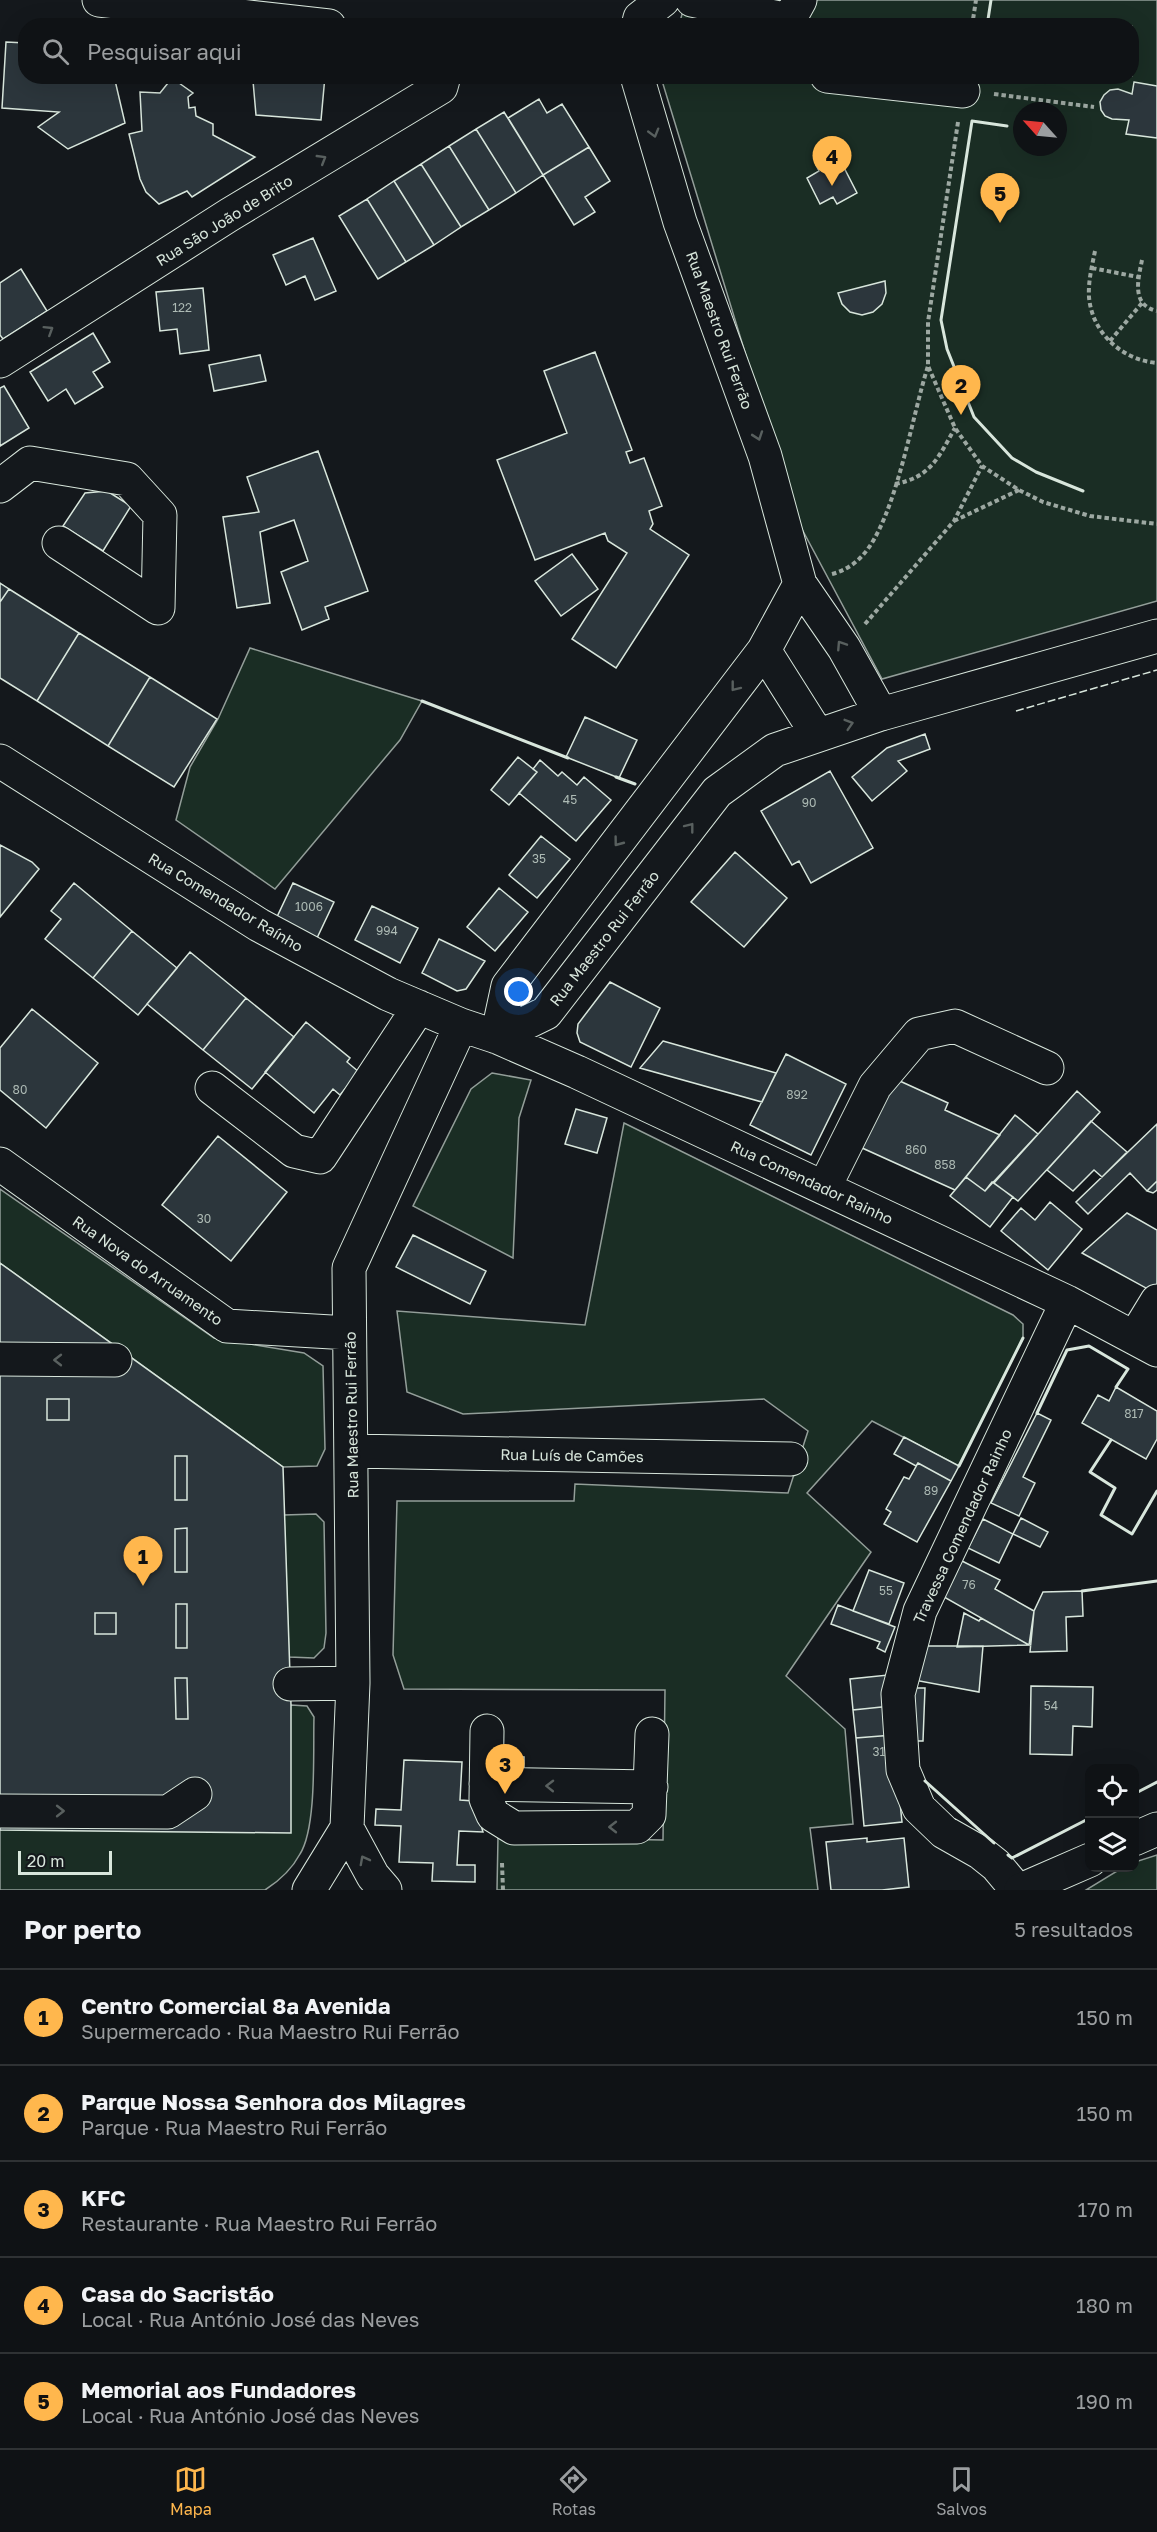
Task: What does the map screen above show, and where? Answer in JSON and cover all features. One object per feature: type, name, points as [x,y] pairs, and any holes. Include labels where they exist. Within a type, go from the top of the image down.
[{"type":"street","points":[[99,0],[258,18]]},
{"type":"street","points":[[640,18],[663,0]]},
{"type":"street","points":[[692,0],[779,18]]},
{"type":"street","points":[[790,18],[800,0]]},
{"type":"street","name":"Rua São João de Brito","points":[[0,361],[229,215],[441,87],[442,84]]},
{"type":"street","name":"Rua Maestro Rui Ferrão","points":[[639,84],[680,222],[765,456],[800,584],[844,648],[881,714]]},
{"type":"street","points":[[900,84],[963,91]]},
{"type":"street","points":[[0,486],[30,463],[128,479],[160,516],[158,608],[59,543]]},
{"type":"street","points":[[497,1037],[508,986],[764,650],[800,584]]},
{"type":"street","name":"Rua Maestro Rui Ferrão","points":[[497,1037],[546,1012],[717,792],[775,750],[881,714],[1157,636]]},
{"type":"street","points":[[764,650],[818,734]]},
{"type":"street","name":"Rua Comendador Raínho","points":[[0,761],[259,926],[388,994],[461,1025]]},
{"type":"street","points":[[212,1088],[294,1151],[320,1157],[419,1007]]},
{"type":"street","name":"Rua Maestro Rui Ferrão","points":[[309,1890],[346,1828],[353,1683],[349,1268],[461,1025]]},
{"type":"street","name":"Rua Comendador Rainho","points":[[461,1025],[497,1037],[577,1072],[1067,1302],[1146,1343]]},
{"type":"street","points":[[824,1188],[875,1086],[919,1034],[955,1026],[1047,1068]]},
{"type":"street","name":"Rua Nova do Arruamento","points":[[0,1164],[227,1326],[349,1334]]},
{"type":"street","points":[[1146,1343],[1157,1301]]},
{"type":"street","name":"Travessa Comendador Rainho","points":[[1019,1890],[996,1865],[981,1853],[944,1832],[919,1808],[903,1770],[898,1694],[920,1611],[1067,1302]]},
{"type":"street","points":[[0,1359],[115,1360]]},
{"type":"street","name":"Rua Luís de Camões","points":[[352,1451],[791,1459]]},
{"type":"street","points":[[290,1684],[353,1683]]},
{"type":"street","points":[[487,1731],[486,1799],[494,1815],[514,1828],[637,1827],[649,1815],[652,1734]]},
{"type":"street","points":[[486,1784],[651,1787]]},
{"type":"street","points":[[1,1811],[168,1812],[195,1794]]},
{"type":"street","points":[[346,1828],[373,1876],[385,1890]]},
{"type":"street","points":[[1139,1837],[1157,1829]]},
{"type":"street","points":[[1019,1890],[1085,1862]]},
{"type":"path","points":[[973,18],[976,0]]},
{"type":"path","points":[[800,584],[841,572],[863,555],[882,524],[928,366],[927,322],[963,91]]},
{"type":"path","points":[[1012,97],[1094,107]]},
{"type":"path","points":[[1095,251],[1091,268],[1089,298],[1093,314],[1109,342],[1134,358],[1157,363]]},
{"type":"path","points":[[1142,260],[1137,291],[1142,303],[1157,311]]},
{"type":"path","points":[[1091,268],[1138,277]]},
{"type":"path","points":[[1109,342],[1142,303]]},
{"type":"path","points":[[928,366],[955,428],[982,466],[1042,502],[1090,516],[1157,524]]},
{"type":"path","points":[[895,484],[909,481],[930,468],[944,451],[955,428]]},
{"type":"path","points":[[844,648],[954,521],[982,466]]},
{"type":"path","points":[[954,521],[1019,490]]},
{"type":"path","points":[[502,1863],[503,1890]]},
{"type":"green space","points":[[686,0],[1157,0],[1157,601],[882,679],[795,516],[663,84],[1139,84],[1139,18],[681,18]]},
{"type":"green space","points":[[250,648],[422,701],[400,740],[275,889],[176,820],[190,767],[218,719]]},
{"type":"green space","points":[[492,1073],[531,1080],[519,1118],[513,1258],[413,1206],[471,1089]]},
{"type":"green space","points":[[624,1123],[1013,1315],[1023,1324],[1023,1338],[959,1466],[872,1421],[807,1493],[871,1552],[786,1676],[845,1729],[853,1824],[810,1828],[818,1890],[497,1890],[498,1837],[663,1840],[665,1690],[404,1689],[393,1655],[397,1501],[574,1501],[575,1484],[788,1493],[808,1431],[764,1399],[463,1414],[407,1392],[397,1311],[585,1325]]},
{"type":"green space","points":[[0,1189],[214,1338],[304,1353],[323,1366],[325,1449],[317,1466],[283,1467],[0,1263]]},
{"type":"green space","points":[[316,1514],[324,1522],[326,1633],[324,1648],[314,1658],[289,1657],[284,1515]]},
{"type":"green space","points":[[291,1705],[307,1706],[314,1717],[312,1808],[305,1842],[300,1854],[285,1874],[265,1890],[0,1890],[0,1830]]},
{"type":"green space","points":[[1157,1855],[1157,1890],[1086,1890],[1115,1872],[1139,1872],[1139,1861]]},
{"type":"building","points":[[6,42],[18,43],[18,84],[116,84],[125,123],[68,149],[38,127],[59,112],[2,108]]},
{"type":"building","points":[[167,84],[180,84],[193,93],[188,97],[189,108],[195,107],[196,116],[213,124],[213,135],[255,157],[192,197],[187,191],[159,204],[146,192],[140,179],[129,134],[142,131],[140,92],[160,93]]},
{"type":"building","points":[[253,84],[324,84],[321,120],[256,115]]},
{"type":"building","points":[[1134,84],[1157,86],[1157,138],[1126,134],[1129,120],[1112,119],[1105,116],[1101,110],[1100,102],[1110,90],[1118,89],[1132,94]]},
{"type":"building","points":[[539,99],[547,113],[562,104],[589,147],[543,175],[508,118]]},
{"type":"building","points":[[504,112],[543,175],[516,193],[476,129]]},
{"type":"building","points":[[476,129],[516,193],[489,210],[449,146]]},
{"type":"building","points":[[449,146],[489,210],[461,227],[421,164]]},
{"type":"building","points":[[589,147],[610,181],[585,197],[595,212],[574,225],[543,175]]},
{"type":"building","points":[[837,154],[857,193],[837,204],[833,197],[820,204],[807,178],[819,171],[816,165]]},
{"type":"building","points":[[421,164],[461,227],[434,245],[394,181]]},
{"type":"building","points":[[394,181],[434,245],[406,262],[367,199]]},
{"type":"building","points":[[367,199],[406,262],[378,279],[339,216]]},
{"type":"building","points":[[313,238],[336,291],[315,300],[305,276],[286,285],[273,255]]},
{"type":"building","points":[[21,269],[47,311],[3,339],[0,335],[0,283]]},
{"type":"building","points":[[885,281],[886,293],[882,304],[873,312],[862,315],[850,312],[842,304],[838,293]]},
{"type":"building","points":[[203,288],[209,350],[180,354],[177,329],[160,331],[156,292]]},
{"type":"building","points":[[93,333],[110,362],[93,372],[103,387],[75,404],[66,389],[48,401],[30,372]]},
{"type":"building","points":[[595,352],[632,450],[626,452],[630,463],[644,458],[662,506],[649,511],[653,524],[650,529],[689,555],[616,668],[572,639],[627,553],[608,541],[605,533],[535,560],[497,460],[567,433],[544,371]]},
{"type":"building","points":[[260,355],[266,381],[214,391],[209,365]]},
{"type":"building","points":[[4,386],[29,428],[0,446],[0,388]]},
{"type":"building","points":[[318,451],[368,591],[325,607],[329,619],[302,630],[281,572],[308,561],[294,520],[260,532],[270,603],[237,608],[223,517],[259,512],[247,477]]},
{"type":"building","points":[[107,491],[131,506],[103,551],[63,526],[85,493]]},
{"type":"building","points":[[572,554],[598,589],[561,616],[535,581]]},
{"type":"building","points":[[0,583],[9,589],[0,602]]},
{"type":"building","points":[[9,589],[79,633],[37,701],[0,678],[0,602]]},
{"type":"building","points":[[79,633],[150,677],[108,746],[37,701]]},
{"type":"building","points":[[150,677],[217,719],[174,787],[108,746]]},
{"type":"building","points":[[585,717],[637,740],[619,778],[566,757]]},
{"type":"building","points":[[925,734],[930,749],[898,761],[907,771],[872,801],[852,777],[887,748]]},
{"type":"building","points":[[518,757],[537,772],[509,805],[491,790]]},
{"type":"building","points":[[540,760],[558,776],[562,772],[577,785],[584,777],[611,800],[576,841],[519,793],[537,772],[533,769]]},
{"type":"building","points":[[830,771],[873,848],[811,883],[799,861],[792,865],[761,811]]},
{"type":"building","points":[[541,836],[570,859],[537,898],[509,875]]},
{"type":"building","points":[[0,845],[32,862],[39,869],[0,917]]},
{"type":"building","points":[[735,852],[787,898],[744,947],[691,902]]},
{"type":"building","points":[[74,883],[132,931],[93,978],[45,939],[61,919],[51,911]]},
{"type":"building","points":[[293,883],[334,902],[317,938],[276,919]]},
{"type":"building","points":[[499,888],[528,912],[495,951],[467,927]]},
{"type":"building","points":[[372,906],[418,928],[400,963],[355,940]]},
{"type":"building","points":[[132,931],[177,968],[138,1015],[93,978]]},
{"type":"building","points":[[439,939],[485,961],[466,989],[457,991],[422,973]]},
{"type":"building","points":[[190,952],[246,998],[203,1050],[147,1004]]},
{"type":"building","points":[[610,982],[660,1008],[631,1067],[580,1042],[577,1033],[578,1024]]},
{"type":"building","points":[[246,998],[294,1037],[252,1089],[203,1050]]},
{"type":"building","points":[[32,1009],[98,1063],[46,1128],[0,1090],[0,1048]]},
{"type":"building","points":[[306,1022],[350,1058],[347,1062],[359,1072],[340,1095],[333,1089],[314,1113],[265,1072]]},
{"type":"building","points":[[663,1041],[776,1073],[762,1102],[640,1068]]},
{"type":"building","points":[[786,1054],[846,1084],[811,1155],[750,1125]]},
{"type":"building","points":[[891,1077],[948,1103],[945,1110],[1000,1135],[955,1190],[860,1147]]},
{"type":"building","points":[[1077,1091],[1100,1112],[1018,1201],[994,1183]]},
{"type":"building","points":[[576,1109],[607,1118],[597,1153],[565,1144]]},
{"type":"building","points":[[1015,1115],[1038,1134],[985,1191],[966,1177]]},
{"type":"building","points":[[1091,1121],[1127,1152],[1102,1177],[1094,1170],[1073,1191],[1047,1170]]},
{"type":"building","points":[[1157,1124],[1157,1181],[1147,1191],[1130,1173],[1088,1214],[1076,1202]]},
{"type":"building","points":[[218,1136],[287,1192],[231,1261],[162,1205]]},
{"type":"building","points":[[966,1177],[985,1191],[992,1182],[1013,1197],[990,1227],[950,1196]]},
{"type":"building","points":[[1157,1181],[1157,1190],[1153,1193],[1147,1191]]},
{"type":"building","points":[[1050,1202],[1082,1229],[1048,1270],[1001,1231],[1021,1208],[1035,1220]]},
{"type":"building","points":[[1127,1213],[1157,1230],[1157,1294],[1082,1253]]},
{"type":"building","points":[[413,1235],[486,1271],[470,1304],[396,1267]]},
{"type":"building","points":[[0,1263],[283,1467],[291,1705],[291,1833],[0,1830]]},
{"type":"building","points":[[1116,1387],[1157,1411],[1157,1439],[1146,1459],[1082,1423],[1098,1395],[1109,1401]]},
{"type":"building","points":[[47,1399],[69,1399],[69,1420],[47,1420]]},
{"type":"building","points":[[1037,1413],[1051,1420],[1023,1477],[1035,1483],[1019,1516],[991,1503]]},
{"type":"building","points":[[904,1437],[959,1466],[951,1481],[918,1463],[916,1466],[894,1454]]},
{"type":"building","points":[[175,1456],[187,1456],[187,1500],[175,1500]]},
{"type":"building","points":[[918,1463],[951,1481],[917,1542],[884,1524],[891,1512],[886,1509],[904,1477],[909,1479]]},
{"type":"building","points":[[1021,1518],[1048,1532],[1040,1547],[1013,1534]]},
{"type":"building","points":[[983,1519],[1013,1534],[999,1563],[968,1548]]},
{"type":"building","points":[[187,1528],[187,1572],[175,1572],[175,1529]]},
{"type":"building","points":[[962,1561],[1000,1580],[995,1589],[1034,1611],[1029,1645],[944,1597]]},
{"type":"building","points":[[869,1570],[904,1583],[889,1624],[853,1611]]},
{"type":"building","points":[[1082,1591],[1083,1616],[1066,1617],[1067,1651],[1030,1652],[1034,1611],[1043,1592]]},
{"type":"building","points":[[176,1604],[187,1604],[187,1648],[176,1648]]},
{"type":"building","points":[[838,1605],[895,1627],[885,1652],[877,1648],[880,1642],[831,1624]]},
{"type":"building","points":[[95,1613],[116,1613],[116,1634],[95,1634]]},
{"type":"building","points":[[964,1613],[979,1621],[981,1618],[1029,1645],[957,1647]]},
{"type":"building","points":[[927,1646],[983,1646],[979,1692],[914,1680]]},
{"type":"building","points":[[888,1675],[891,1706],[853,1710],[850,1679]]},
{"type":"building","points":[[175,1678],[187,1678],[188,1719],[176,1719]]},
{"type":"building","points":[[1031,1686],[1093,1687],[1092,1727],[1073,1726],[1072,1755],[1030,1754]]},
{"type":"building","points":[[911,1688],[925,1688],[923,1741],[911,1741]]},
{"type":"building","points":[[891,1706],[893,1735],[856,1738],[853,1710]]},
{"type":"building","points":[[893,1735],[902,1822],[864,1826],[856,1738]]},
{"type":"building","points":[[504,1756],[524,1757],[524,1769],[504,1768]]},
{"type":"building","points":[[404,1760],[462,1762],[460,1800],[474,1801],[483,1832],[459,1831],[457,1865],[475,1865],[475,1882],[432,1881],[433,1863],[399,1862],[401,1826],[375,1825],[376,1809],[401,1810]]},
{"type":"building","points":[[867,1838],[867,1842],[904,1838],[909,1887],[882,1890],[831,1890],[826,1842]]},
{"type":"fence","points":[[1016,711],[1157,670]]},
{"type":"wall","points":[[988,18],[991,0]]},
{"type":"wall","points":[[1007,126],[972,121],[941,320],[947,349],[974,417],[1012,458],[1036,472],[1083,491]]},
{"type":"wall","points":[[422,701],[568,758]]},
{"type":"wall","points":[[616,777],[635,784]]},
{"type":"wall","points":[[959,1466],[1023,1338]]},
{"type":"wall","points":[[1037,1413],[1067,1350],[1089,1346],[1128,1369],[1116,1387]]},
{"type":"wall","points":[[1111,1440],[1090,1472],[1115,1488],[1101,1515],[1132,1534],[1157,1491]]},
{"type":"wall","points":[[1082,1591],[1157,1581]]},
{"type":"wall","points":[[925,1781],[994,1843]]},
{"type":"wall","points":[[1139,1791],[1157,1782]]},
{"type":"wall","points":[[1008,1855],[1012,1858],[1085,1821]]},
{"type":"place","name":"Casa do Sacristão","points":[[832,186]]},
{"type":"place","name":"Memorial aos Fundadores","points":[[1000,223]]},
{"type":"place","name":"Parque Nossa Senhora dos Milagres","points":[[961,415]]},
{"type":"place","name":"Centro Comercial 8ª Avenida","points":[[143,1586]]},
{"type":"place","name":"KFC","points":[[505,1794]]}]
